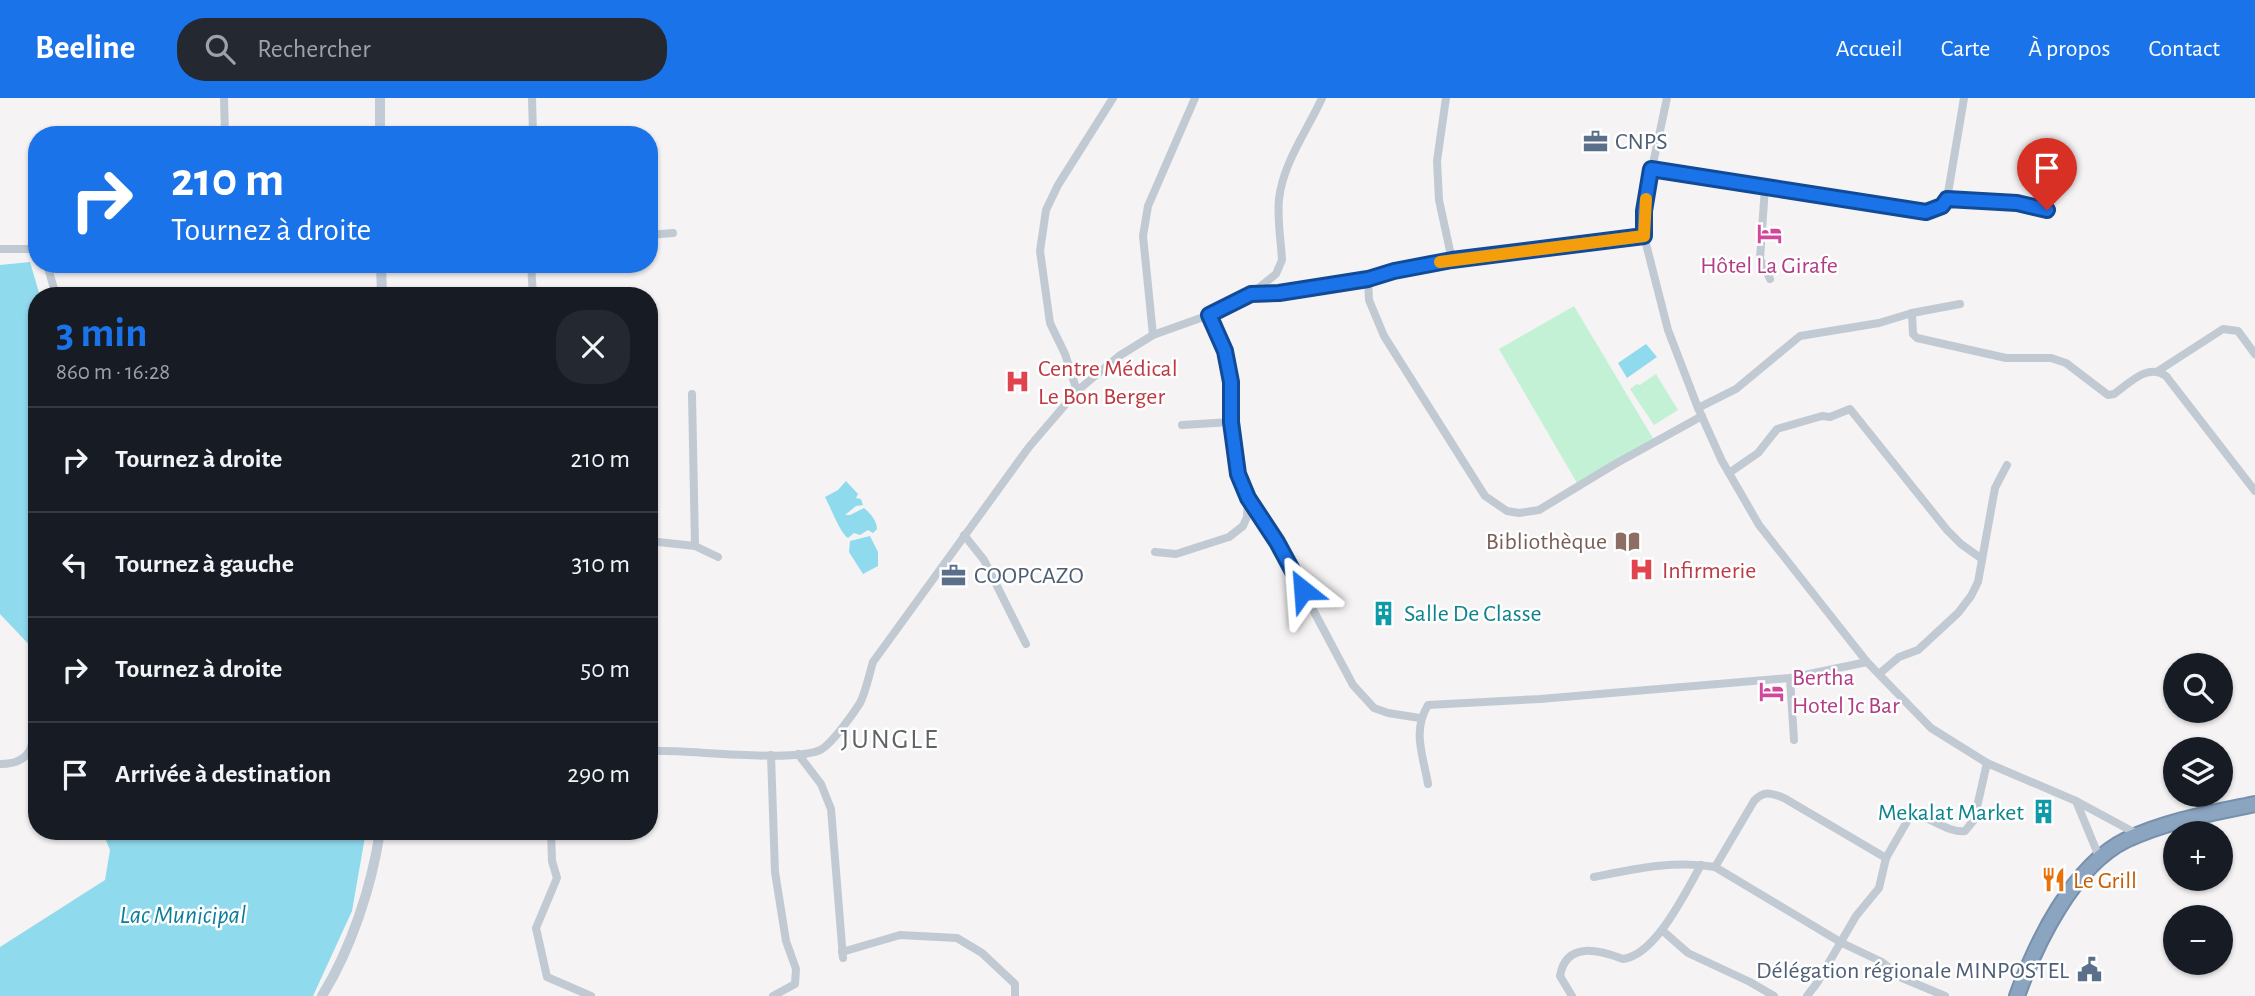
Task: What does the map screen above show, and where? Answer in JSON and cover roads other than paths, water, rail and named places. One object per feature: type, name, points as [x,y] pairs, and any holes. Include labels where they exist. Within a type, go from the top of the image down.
[{"type":"highway","points":[[2017,996],[2054,912],[2100,859],[2124,841],[2139,835],[2180,821],[2255,804]]},
{"type":"street","points":[[224,98],[225,126]]},
{"type":"street","points":[[380,98],[380,126]]},
{"type":"street","points":[[532,98],[533,126]]},
{"type":"street","points":[[1077,391],[1065,354],[1050,323],[1040,251],[1046,209],[1058,185],[1113,98]]},
{"type":"street","points":[[1153,335],[1143,236],[1147,206],[1195,98]]},
{"type":"street","points":[[658,751],[771,755],[798,754],[822,749],[860,702],[873,662],[912,605],[1028,447],[1077,391],[1119,356],[1153,335],[1209,315],[1251,294],[1280,268],[1282,260],[1279,200],[1284,177],[1322,98]]},
{"type":"street","points":[[1446,98],[1437,160],[1438,187],[1452,260]]},
{"type":"street","points":[[1667,98],[1651,169],[1644,211],[1644,236],[1668,330],[1700,412],[1729,473],[1773,544],[1867,663],[1931,728],[1987,763],[2076,801],[2139,835]]},
{"type":"street","points":[[1651,169],[1926,212],[1942,206],[1947,199],[1964,98]]},
{"type":"street","points":[[1765,187],[1760,259],[1770,279]]},
{"type":"street","points":[[1947,199],[2017,203],[2047,210]]},
{"type":"street","points":[[658,234],[673,233]]},
{"type":"street","points":[[1251,294],[1279,293],[1368,279],[1452,260],[1644,236]]},
{"type":"street","points":[[0,249],[28,249]]},
{"type":"street","points":[[1368,279],[1369,300],[1384,336],[1485,496],[1507,511],[1519,513],[1539,510],[1700,412],[1735,389],[1800,336],[1879,323],[1912,313],[1960,304]]},
{"type":"street","points":[[1912,313],[1913,334],[1917,338],[1990,355],[2051,358],[2066,363],[2108,395],[2114,394],[2146,372],[2158,371],[2223,329],[2238,331],[2255,354]]},
{"type":"street","points":[[1209,315],[1227,362],[1238,474],[1248,498],[1277,542],[1353,685],[1374,708],[1420,718]]},
{"type":"street","points":[[2158,371],[2166,376],[2255,491]]},
{"type":"street","points":[[692,394],[695,546]]},
{"type":"street","points":[[1729,473],[1758,453],[1777,429],[1822,416],[1830,417],[1850,409],[1947,530],[1982,559]]},
{"type":"street","points":[[1181,425],[1231,422]]},
{"type":"street","points":[[1880,674],[1899,657],[1918,650],[1965,606],[1978,582],[1995,488],[2007,465]]},
{"type":"street","points":[[1155,552],[1176,554],[1229,537],[1244,526],[1248,498]]},
{"type":"street","points":[[964,535],[985,560],[1026,644]]},
{"type":"street","points":[[658,542],[695,546],[718,557]]},
{"type":"street","points":[[1428,784],[1419,734],[1420,718],[1428,705],[1540,699],[1790,678],[1867,663]]},
{"type":"street","points":[[1790,678],[1794,740]]},
{"type":"street","points":[[0,764],[16,764],[28,753]]},
{"type":"street","points":[[798,754],[821,785],[831,809],[842,955],[900,935],[957,938],[982,953],[1016,984],[1015,996]]},
{"type":"street","points":[[771,755],[775,872],[786,941],[796,969],[795,984],[773,996]]},
{"type":"street","points":[[1807,996],[1842,943],[1856,916],[1879,888],[1886,858],[1909,818],[1918,816],[1956,832],[1965,831],[1974,820],[1987,763]]},
{"type":"street","points":[[1716,867],[1754,801],[1759,795],[1768,792],[1784,798],[1886,858]]},
{"type":"street","points":[[2076,801],[2100,859]]},
{"type":"street","points":[[322,996],[346,954],[378,840]]},
{"type":"street","points":[[551,840],[556,878],[536,928],[547,977],[591,996]]},
{"type":"street","points":[[1594,877],[1659,865],[1716,867],[1842,943],[1882,962],[1902,978],[1945,996]]},
{"type":"street","points":[[1572,996],[1560,976],[1562,966],[1570,956],[1597,950],[1623,959],[1629,958],[1663,931],[1701,865]]},
{"type":"street","points":[[1663,931],[1688,953],[1774,996]]},
{"type":"water","points":[[28,262],[28,273],[33,273],[37,287],[28,287],[28,644],[0,614],[0,265]]},
{"type":"water","points":[[1646,344],[1657,357],[1627,378],[1618,363]]},
{"type":"water","points":[[846,481],[858,494],[856,498],[861,499],[863,505],[856,506],[845,515],[864,508],[876,523],[877,529],[873,533],[868,530],[860,535],[854,533],[848,538],[839,526],[825,497],[838,490]]},
{"type":"water","points":[[870,536],[878,552],[878,566],[863,574],[849,552],[850,541]]},
{"type":"water","name":"Lac Municipal","points":[[106,840],[364,840],[352,911],[313,996],[0,996],[0,947],[105,880],[110,850]]},
{"type":"place","name":"CNPS","points":[[1595,141]]},
{"type":"place","name":"Hôtel La Girafe","points":[[1769,234]]},
{"type":"place","name":"Centre Médical Le Bon Berger","points":[[1018,382]]},
{"type":"place","name":"Bibliothèque","points":[[1627,541]]},
{"type":"place","name":"Infirmerie","points":[[1642,570]]},
{"type":"place","name":"COOPCAZO","points":[[954,575]]},
{"type":"place","name":"Salle De Classe","points":[[1384,613]]},
{"type":"place","name":"Bertha Hotel Jc Bar","points":[[1772,691]]},
{"type":"place","name":"Mekalat Market","points":[[2044,812]]},
{"type":"place","name":"Le Grill","points":[[2053,880]]},
{"type":"place","name":"Délégation régionale MINPOSTEL","points":[[2089,970]]},
{"type":"district","name":"JUNGLE","points":[[890,738]]}]
